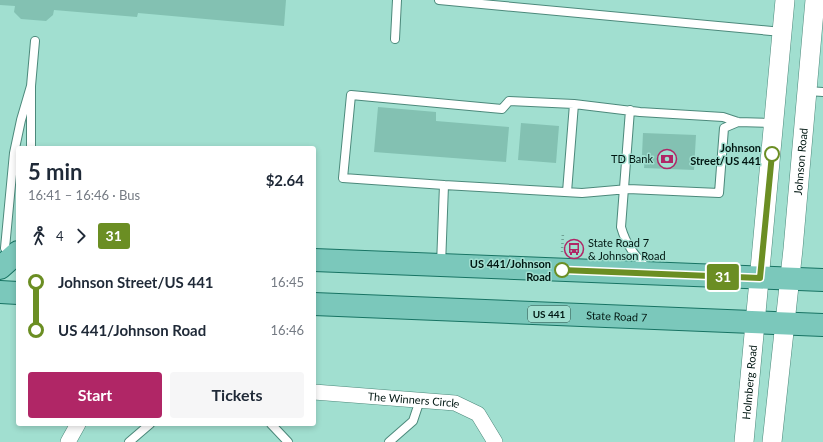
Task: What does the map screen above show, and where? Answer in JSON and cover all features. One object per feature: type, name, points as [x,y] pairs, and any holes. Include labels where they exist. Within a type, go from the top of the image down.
[{"type":"main road","points":[[316,260],[823,280]]},
{"type":"main road","points":[[0,292],[16,293]]},
{"type":"main road","name":"State Road 7","points":[[316,304],[823,325]]},
{"type":"street","points":[[756,322],[785,0]]},
{"type":"street","name":"Johnson Road","points":[[784,323],[815,92],[815,0]]},
{"type":"street","name":"Holmberg Road","points":[[744,442],[756,322]]},
{"type":"street","points":[[772,442],[784,323]]},
{"type":"street","name":"The Winners Circle","points":[[316,392],[454,403],[478,414],[495,442]]},
{"type":"street","points":[[68,442],[77,426]]},
{"type":"lane","points":[[395,39],[397,0]]},
{"type":"lane","points":[[439,0],[782,32]]},
{"type":"lane","points":[[31,146],[31,86],[35,41]]},
{"type":"lane","points":[[8,253],[14,153],[21,120],[31,86]]},
{"type":"lane","points":[[738,122],[724,128],[719,193],[623,189],[582,193],[343,178],[351,95],[502,109],[509,101],[574,104],[723,117],[738,122],[774,123]]},
{"type":"lane","points":[[567,192],[574,104]]},
{"type":"lane","points":[[630,110],[621,227],[625,240],[633,253],[653,274]]},
{"type":"lane","points":[[441,265],[444,185]]},
{"type":"lane","points":[[389,442],[413,421],[420,400]]},
{"type":"lane","points":[[129,442],[148,426]]},
{"type":"lane","points":[[273,426],[288,442]]},
{"type":"building","points":[[0,0],[286,0],[284,26],[138,13],[137,17],[54,10],[53,15],[46,21],[21,19],[14,12],[15,6],[0,5]]},
{"type":"building","points":[[378,107],[436,112],[436,121],[509,127],[506,162],[374,152]]},
{"type":"building","points":[[521,123],[559,126],[556,163],[518,160]]},
{"type":"building","points":[[643,133],[696,135],[694,170],[644,168],[645,155],[642,155]]},
{"type":"bus line","name":"31","points":[[562,270],[760,278],[772,154]]},
{"type":"place","name":"Johnson Street/US 441","points":[[772,154]]},
{"type":"place","name":"TD Bank","points":[[667,159]]},
{"type":"place","name":"State Road 7 & Johnson Road","points":[[574,249]]},
{"type":"place","name":"US 441/Johnson Road","points":[[562,270]]}]
